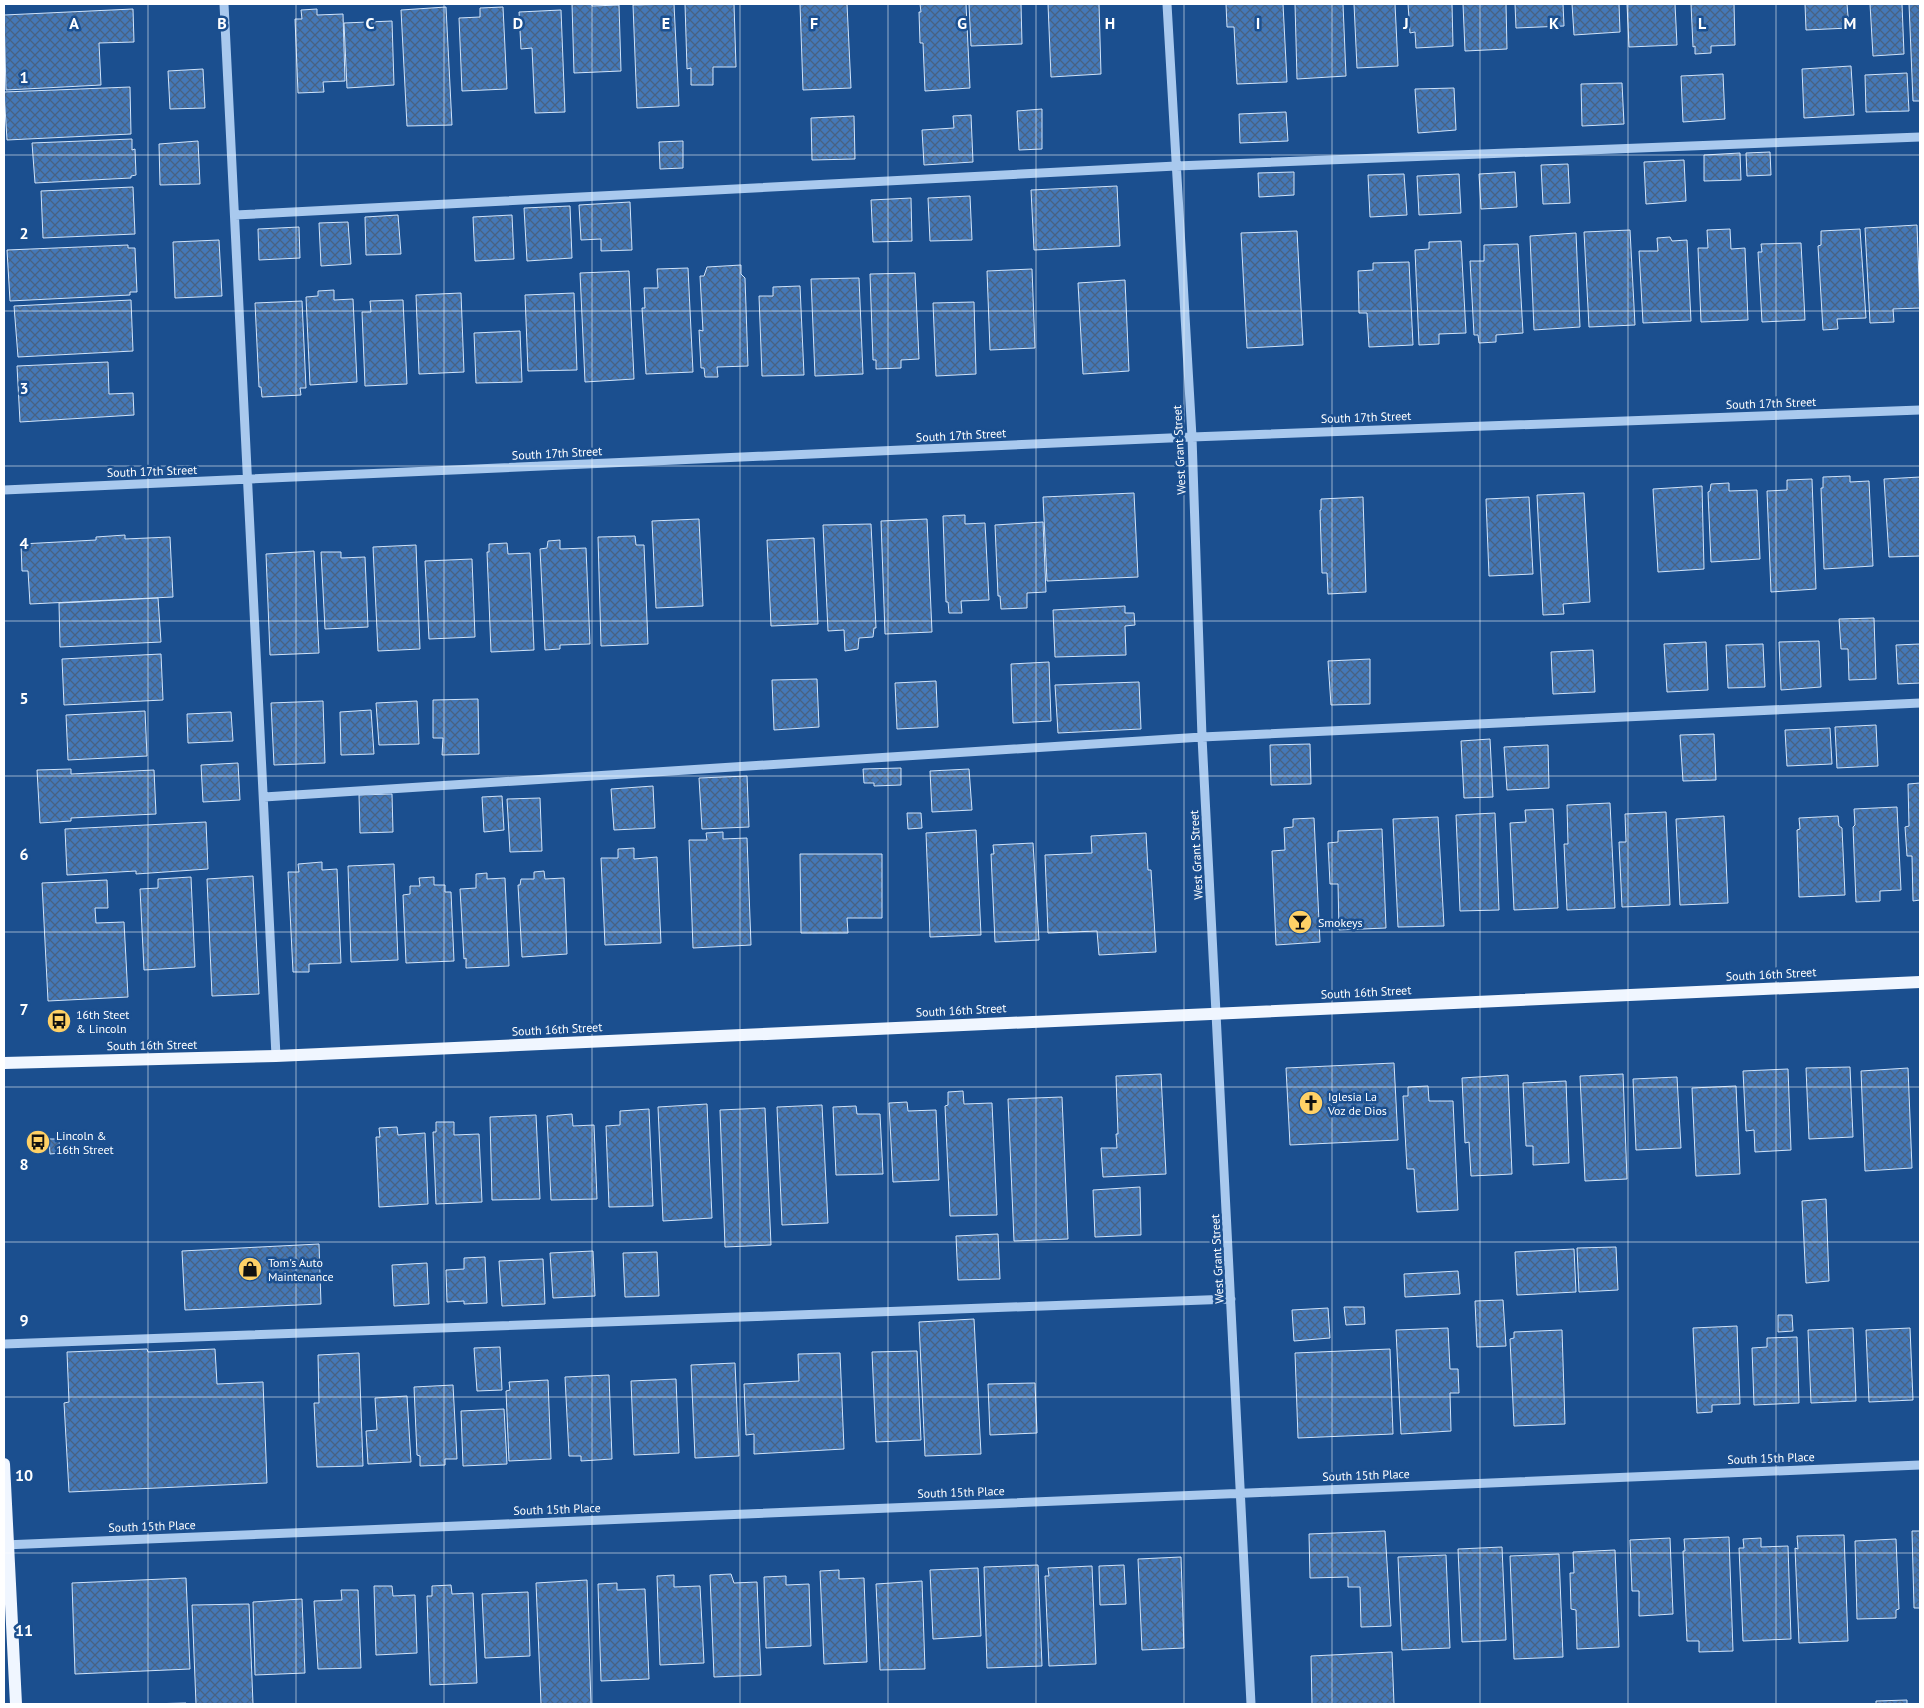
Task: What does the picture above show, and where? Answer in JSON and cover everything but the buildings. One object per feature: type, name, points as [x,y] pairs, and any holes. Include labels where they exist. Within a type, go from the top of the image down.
[{"type":"main road","name":"South 16th Street","points":[[4,1063],[276,1056],[1215,1012],[1920,982]]},
{"type":"main road","points":[[4,1464],[6,1545],[16,1704]]},
{"type":"street","points":[[224,4],[276,1056]]},
{"type":"street","name":"West Grant Street","points":[[1167,4],[1192,436],[1202,737],[1251,1704]]},
{"type":"street","points":[[235,215],[1176,166],[1920,138]]},
{"type":"street","name":"South 17th Street","points":[[4,490],[1192,436],[1920,410]]},
{"type":"street","points":[[264,797],[1202,737],[1920,703]]},
{"type":"street","points":[[4,1344],[1231,1298]]},
{"type":"street","name":"South 15th Place","points":[[6,1545],[1920,1465]]},
{"type":"place","name":"Smokeys","points":[[1300,922]]},
{"type":"place","name":"16th Steet & Lincoln","points":[[59,1021]]},
{"type":"place","name":"Iglesia La Voz de Dios","points":[[1311,1103]]},
{"type":"place","name":"Lincoln & 16th Street","points":[[38,1142]]},
{"type":"place","name":"Tom's Auto Maintenance","points":[[250,1269]]}]
